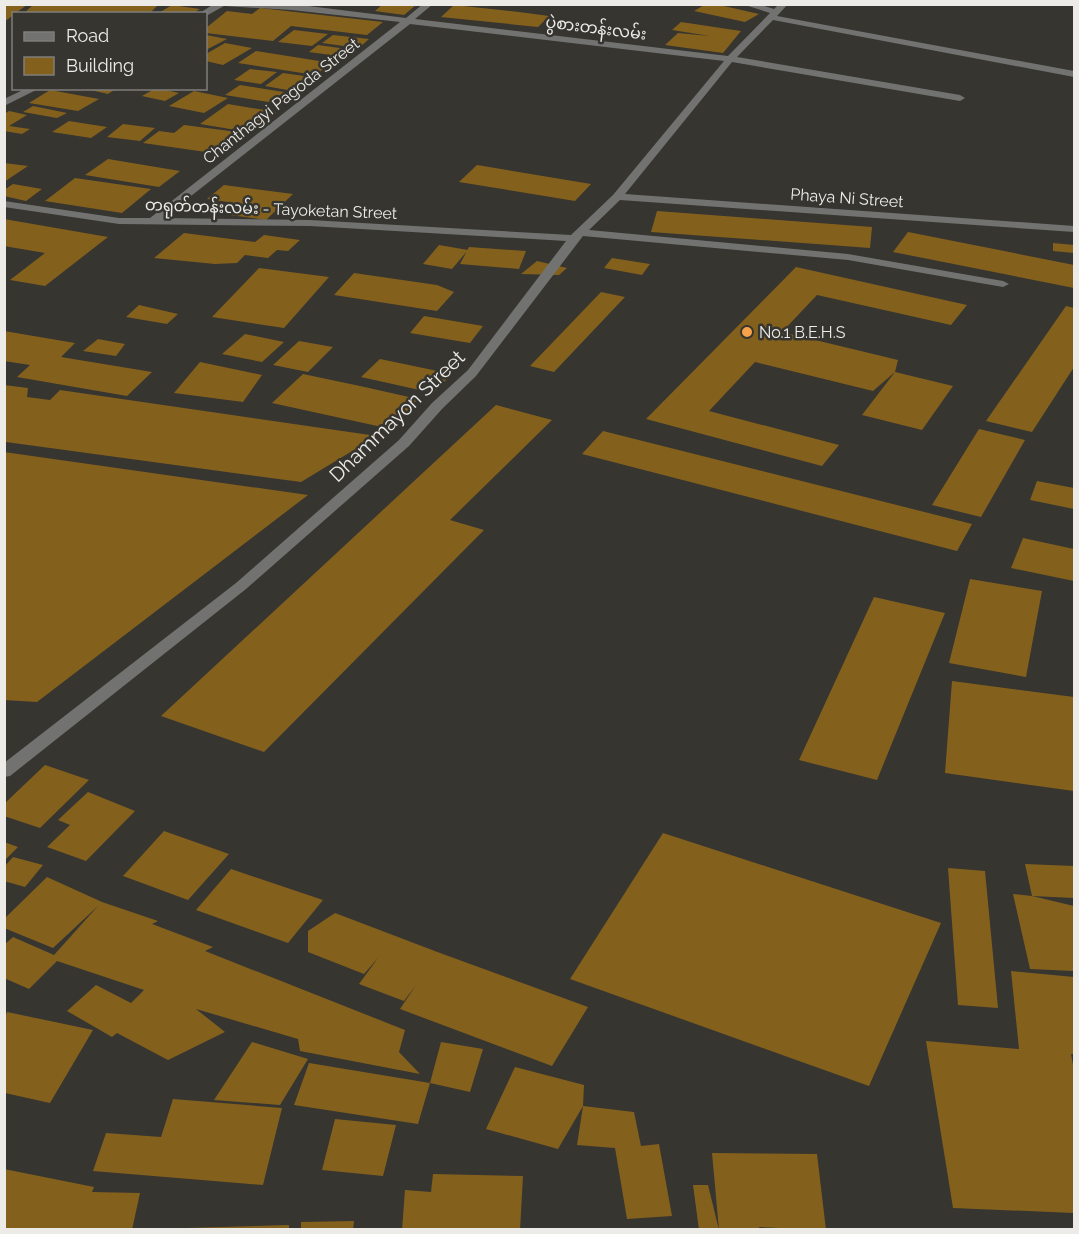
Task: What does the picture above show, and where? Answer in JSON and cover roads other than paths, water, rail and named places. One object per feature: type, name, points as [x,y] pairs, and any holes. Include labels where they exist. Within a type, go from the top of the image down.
[{"type":"street","points":[[205,12],[221,4]]},
{"type":"street","name":"ပွဲစားတန်းလမ်း","points":[[227,4],[292,7],[730,59],[960,98]]},
{"type":"street","name":"Chanthagyi Pagoda Street","points":[[152,222],[429,4]]},
{"type":"street","points":[[746,4],[1074,74]]},
{"type":"street","name":"Dhammayon Street","points":[[4,771],[241,586],[404,442],[472,373],[577,235],[617,197],[730,59],[777,11]]},
{"type":"street","points":[[4,103],[32,90]]},
{"type":"street","name":"Phaya Ni Street","points":[[617,197],[1074,229]]},
{"type":"street","name":"တရုတ်တန်းလမ်း - Tayoketan Street","points":[[4,204],[75,216],[152,222],[310,223],[577,235],[848,257],[1003,284]]},
{"type":"place","name":"No.1 B.E.H.S","points":[[747,332]]}]
